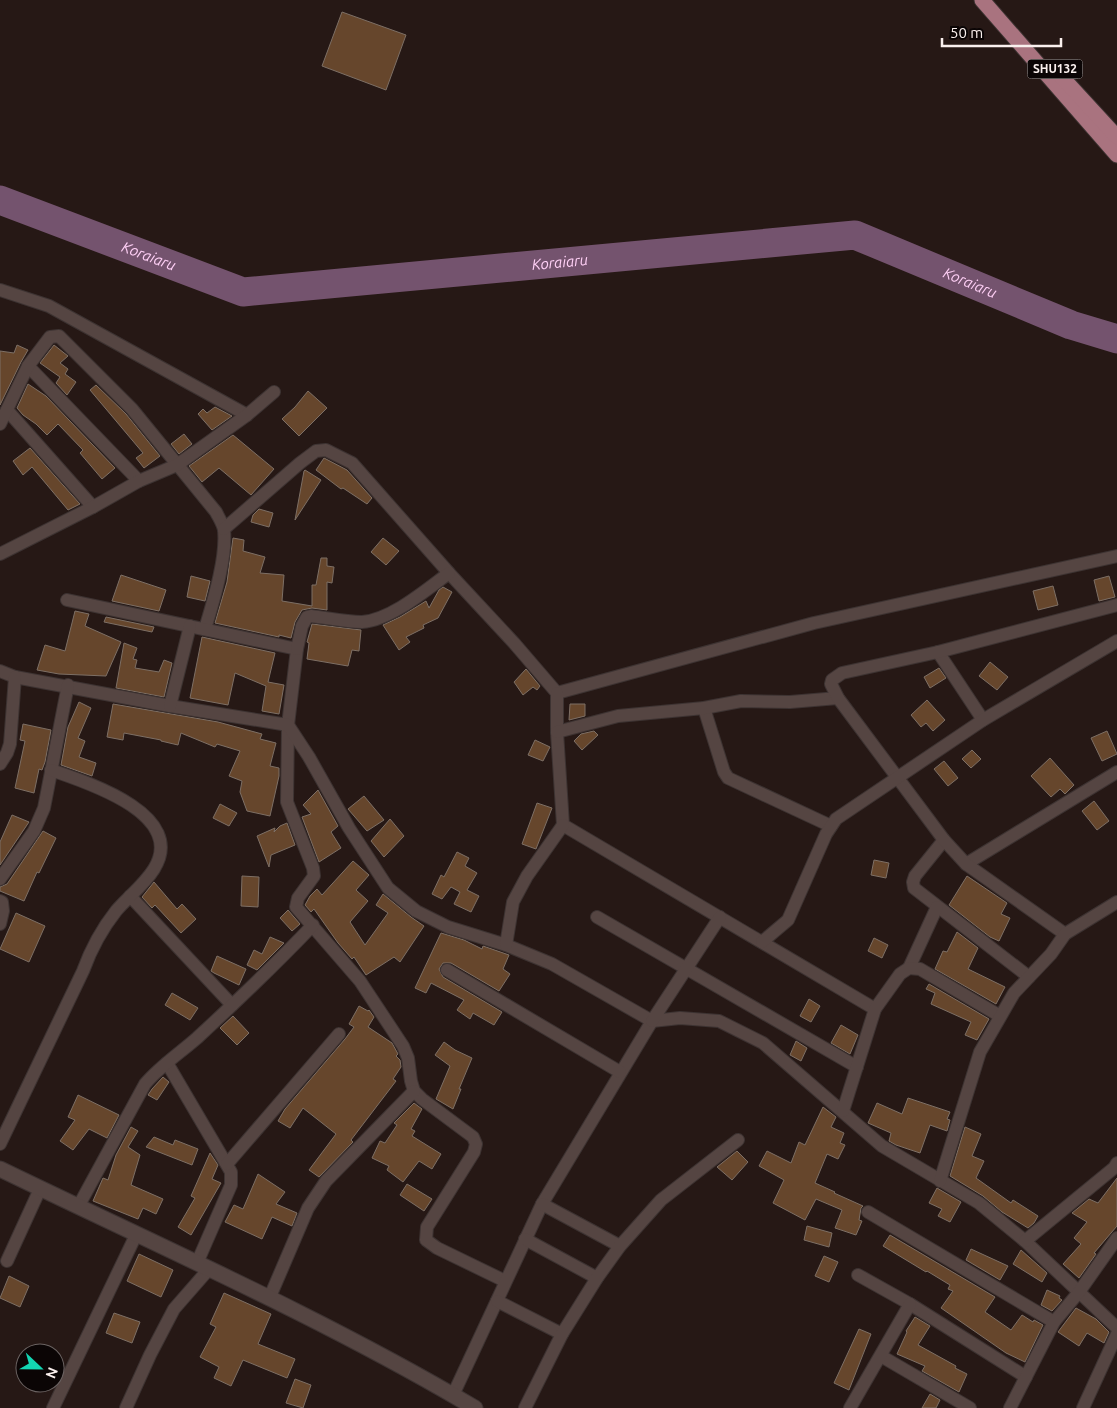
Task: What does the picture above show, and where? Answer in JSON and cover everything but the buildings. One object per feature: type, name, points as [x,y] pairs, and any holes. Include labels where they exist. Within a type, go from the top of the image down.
[{"type":"main road","points":[[982,0],[1117,155]]},
{"type":"main road","name":"SHU132","points":[[994,0],[1030,43],[1117,137]]},
{"type":"street","points":[[0,290],[49,306],[247,415]]},
{"type":"street","points":[[0,424],[28,366],[50,337],[59,336],[132,410],[216,512],[224,529],[224,548],[205,629]]},
{"type":"street","points":[[28,366],[140,482]]},
{"type":"street","points":[[0,554],[177,465],[247,415],[274,392]]},
{"type":"street","points":[[7,410],[93,507]]},
{"type":"street","points":[[224,529],[316,451],[326,450],[352,462],[557,693],[557,732],[563,825],[527,876],[514,902],[506,945]]},
{"type":"street","points":[[557,693],[814,623],[1117,556]]},
{"type":"street","points":[[450,574],[397,609],[374,619],[363,622],[306,617],[297,649],[288,724],[287,802],[313,868],[314,876],[298,898],[296,907],[360,981],[402,1046],[408,1058],[414,1091],[422,1099],[468,1132],[476,1144],[474,1152],[427,1227],[426,1240],[436,1248],[505,1281]]},
{"type":"street","points":[[67,600],[297,649]]},
{"type":"street","points":[[1065,934],[966,864],[944,840],[897,778],[838,698],[831,684],[832,680],[842,673],[938,652],[1117,605]]},
{"type":"street","points":[[170,706],[190,626]]},
{"type":"street","points":[[762,942],[788,920],[830,826],[836,820],[984,720],[1117,642]]},
{"type":"street","points":[[938,652],[984,720]]},
{"type":"street","points":[[0,671],[15,677],[170,706],[288,724],[310,757],[349,828],[388,888],[416,911],[448,927],[506,945],[552,964],[652,1021],[680,1018],[719,1021],[764,1043],[882,1146],[979,1203],[1025,1241],[1117,1328]]},
{"type":"street","points":[[0,764],[8,753],[10,744],[15,677]]},
{"type":"street","points":[[0,879],[34,831],[44,808],[68,686]]},
{"type":"street","points":[[557,732],[618,716],[704,708],[741,701],[790,702],[838,698]]},
{"type":"street","points":[[704,708],[724,772],[728,778],[830,826]]},
{"type":"street","points":[[0,1144],[83,971],[92,946],[112,917],[146,880],[159,860],[160,847],[156,830],[142,814],[123,800],[99,787],[51,770]]},
{"type":"street","points":[[966,864],[1117,772]]},
{"type":"street","points":[[563,825],[875,1009]]},
{"type":"street","points":[[944,840],[915,876],[913,882],[915,890],[1029,977]]},
{"type":"street","points":[[130,896],[232,1005]]},
{"type":"street","points":[[0,901],[2,902],[3,910],[0,924]]},
{"type":"street","points":[[940,1181],[980,1052],[1014,993],[1051,954],[1065,934],[1117,902]]},
{"type":"street","points":[[843,1111],[875,1009],[900,974],[909,968],[937,907]]},
{"type":"street","points":[[597,917],[857,1067]]},
{"type":"street","points":[[453,1395],[542,1204],[620,1072],[720,917]]},
{"type":"street","points":[[78,1207],[145,1084],[155,1072],[272,968],[313,925]]},
{"type":"street","points":[[909,968],[920,968],[1000,1016]]},
{"type":"street","points":[[447,970],[620,1072]]},
{"type":"street","points":[[227,1164],[339,1034]]},
{"type":"street","points":[[126,1408],[150,1355],[174,1309],[203,1266],[231,1185],[231,1172],[227,1164],[167,1063]]},
{"type":"street","points":[[269,1299],[308,1208],[326,1181],[414,1091]]},
{"type":"street","points":[[525,1408],[562,1334],[597,1278],[620,1246],[661,1200],[738,1140]]},
{"type":"street","points":[[1025,1241],[1117,1163]]},
{"type":"street","points":[[0,1169],[203,1266],[357,1343],[476,1408]]},
{"type":"street","points":[[7,1261],[40,1189]]},
{"type":"street","points":[[542,1204],[620,1246]]},
{"type":"street","points":[[868,1212],[1054,1322]]},
{"type":"street","points":[[53,1408],[136,1235]]},
{"type":"street","points":[[1010,1408],[1054,1322],[1079,1292],[1117,1238]]},
{"type":"street","points":[[525,1239],[597,1278]]},
{"type":"street","points":[[858,1275],[910,1304],[1026,1377]]},
{"type":"street","points":[[497,1300],[562,1334]]},
{"type":"street","points":[[850,1408],[910,1304]]},
{"type":"street","points":[[1083,1408],[1117,1334]]},
{"type":"street","points":[[881,1356],[970,1408]]},
{"type":"waterway","name":"Koraiaru","points":[[0,200],[243,292],[855,235],[1071,325],[1117,339]]}]
